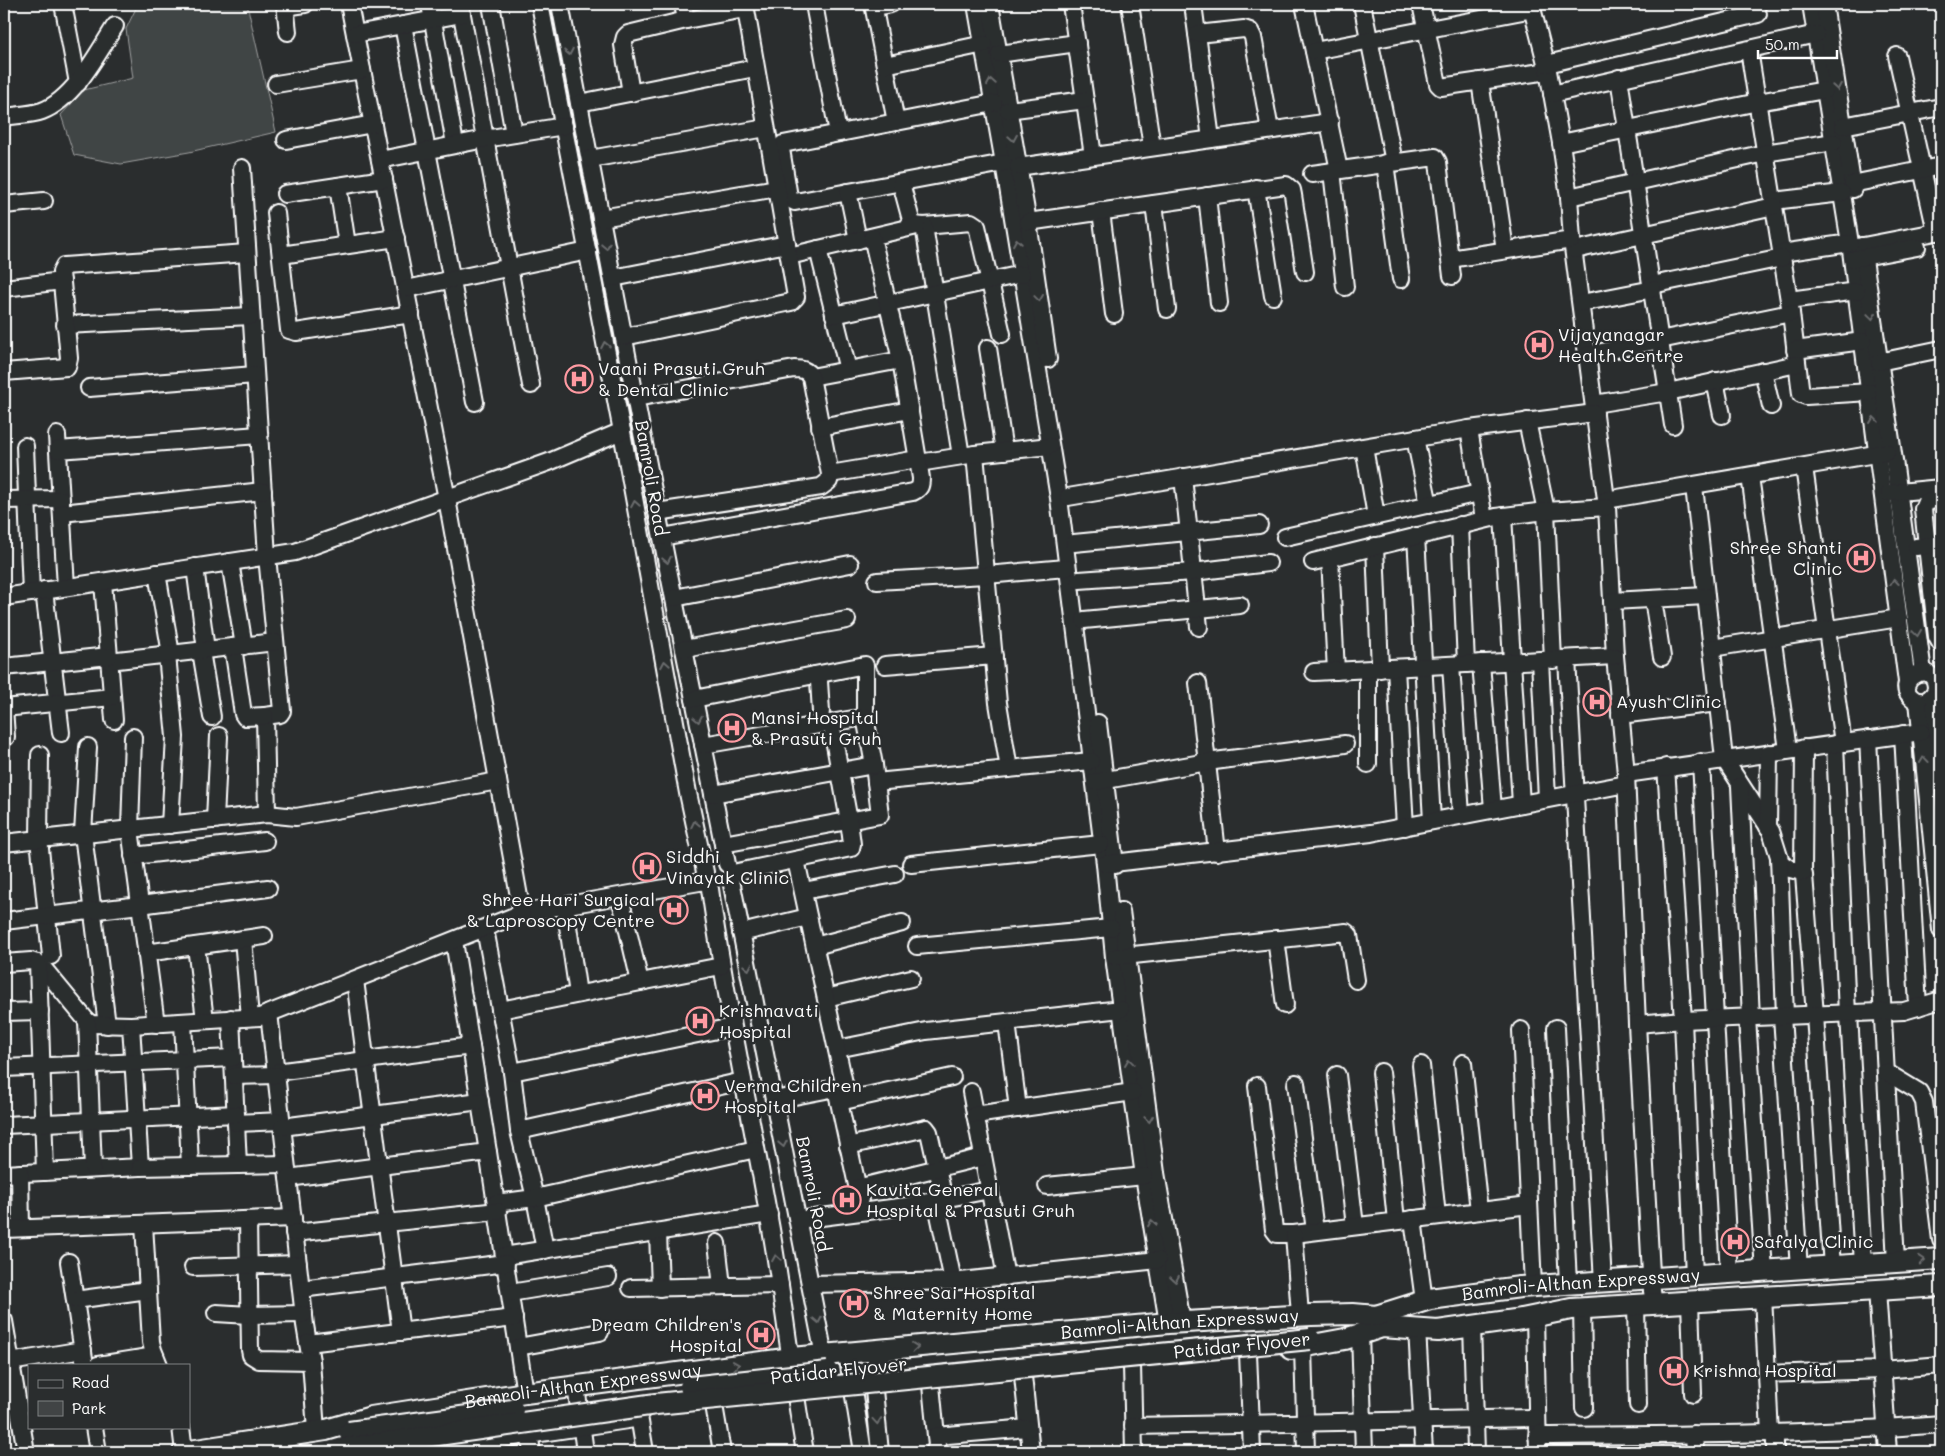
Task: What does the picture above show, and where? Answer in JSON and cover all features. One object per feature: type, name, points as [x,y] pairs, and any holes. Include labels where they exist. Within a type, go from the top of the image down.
[{"type":"main road","name":"Bamroli-Althan Expressway","points":[[1573,1296],[1603,1282],[1648,1294],[1694,1276],[1941,1259]]},
{"type":"main road","name":"Bamroli-Althan Expressway","points":[[1353,1314],[1379,1321],[1424,1301],[1532,1286],[1573,1296],[1648,1294],[1941,1275]]},
{"type":"main road","points":[[1648,1294],[1690,1301],[1941,1286]]},
{"type":"main road","points":[[1379,1321],[1391,1316],[1442,1306],[1515,1296],[1573,1296]]},
{"type":"main road","points":[[1379,1321],[1417,1329],[1438,1330],[1472,1326],[1535,1316],[1573,1296]]},
{"type":"main road","name":"Patidar Flyover","points":[[1306,1332],[1353,1314]]},
{"type":"main road","name":"Patidar Flyover","points":[[321,1431],[343,1444],[737,1381],[1306,1332],[1352,1337],[1379,1321]]},
{"type":"main road","name":"Bamroli-Althan Expressway","points":[[183,1452],[321,1431],[371,1417],[525,1393],[792,1358],[1175,1322],[1306,1332]]},
{"type":"main road","name":"Bamroli-Althan Expressway","points":[[402,1452],[530,1443],[580,1425],[795,1394],[853,1392],[931,1385],[1248,1353],[1306,1332]]},
{"type":"main road","points":[[226,1452],[242,1450],[261,1440]]},
{"type":"street","points":[[63,4],[78,82]]},
{"type":"street","points":[[288,32],[285,5],[304,4]]},
{"type":"street","points":[[349,4],[447,499],[522,913]]},
{"type":"street","points":[[491,4],[514,134]]},
{"type":"street","name":"Bamroli Road","points":[[540,4],[622,431],[768,1214],[792,1358],[795,1394],[804,1452]]},
{"type":"street","name":"Bamroli Road","points":[[560,4],[684,649],[723,844],[731,874],[741,933],[825,1355],[830,1393]]},
{"type":"street","points":[[814,4],[838,133]]},
{"type":"street","points":[[891,4],[873,5],[896,122]]},
{"type":"street","points":[[976,4],[984,44],[1001,107],[1011,165],[1022,274],[1050,446],[1091,760],[1100,781],[1101,844],[1110,864],[1111,928],[1120,956],[1121,1009],[1144,1176],[1158,1260],[1175,1322]]},
{"type":"street","points":[[990,4],[998,54],[1001,107]]},
{"type":"street","points":[[1071,4],[1093,156]]},
{"type":"street","points":[[1130,4],[1152,147]]},
{"type":"street","points":[[1193,4],[1211,138]]},
{"type":"street","points":[[1304,4],[1330,122],[1336,170],[1345,287]]},
{"type":"street","points":[[1362,4],[1370,41],[1389,163],[1401,279]]},
{"type":"street","points":[[1421,4],[1439,86],[1443,88],[1548,68],[1758,14]]},
{"type":"street","points":[[1811,4],[1834,142],[1847,189]]},
{"type":"street","points":[[1824,4],[1843,126],[1847,189],[1856,251],[1879,362],[1885,453],[1891,493],[1899,618],[1907,692],[1910,696],[1932,694]]},
{"type":"street","points":[[1314,51],[1370,41],[1532,6],[1548,68],[1569,197],[1607,504],[1615,656],[1626,779],[1648,1294],[1638,1404]]},
{"type":"street","points":[[624,337],[792,302],[796,297],[745,7],[684,12],[625,37],[623,46],[631,93]]},
{"type":"street","points":[[355,34],[403,25],[431,11],[461,9],[531,385]]},
{"type":"street","points":[[431,11],[455,144]]},
{"type":"street","points":[[403,25],[475,402]]},
{"type":"street","points":[[4,117],[34,113],[48,108],[78,82],[115,26]]},
{"type":"street","points":[[1197,34],[1244,29],[1250,31],[1253,37],[1270,130]]},
{"type":"street","points":[[1552,94],[1816,34]]},
{"type":"street","points":[[998,54],[1077,43]]},
{"type":"street","points":[[885,65],[984,44]]},
{"type":"street","points":[[1749,50],[1803,396],[1870,392]]},
{"type":"street","points":[[1581,302],[1653,287],[1782,255],[1856,251],[1939,235],[1922,170],[1897,56]]},
{"type":"street","points":[[579,104],[755,68]]},
{"type":"street","points":[[276,84],[362,70]]},
{"type":"street","points":[[1620,78],[1673,425]]},
{"type":"street","points":[[1480,81],[1505,250]]},
{"type":"street","points":[[1561,143],[1825,90]]},
{"type":"street","points":[[1085,100],[1001,107],[896,122],[786,143],[782,146],[789,196],[795,202],[901,182],[1011,165],[1093,156],[1330,122]]},
{"type":"street","points":[[1843,126],[1941,107]]},
{"type":"street","points":[[286,140],[373,124]]},
{"type":"street","points":[[380,160],[485,138],[564,126]]},
{"type":"street","points":[[590,159],[766,128]]},
{"type":"street","points":[[1569,197],[1766,153],[1834,142]]},
{"type":"street","points":[[1312,174],[1433,156],[1437,159],[1452,276]]},
{"type":"street","points":[[1011,165],[1028,222],[1068,497],[1084,620],[1120,956],[1156,1173],[1175,1322]]},
{"type":"street","points":[[1450,258],[1505,250],[1574,245],[1644,235],[1774,203],[1847,189],[1941,166]]},
{"type":"street","points":[[230,562],[243,714],[250,717],[280,714],[282,711],[262,492],[242,168]]},
{"type":"street","points":[[285,194],[384,178]]},
{"type":"street","points":[[901,182],[911,220],[921,226],[968,455],[986,575],[998,703],[1008,769]]},
{"type":"street","points":[[338,186],[347,245]]},
{"type":"street","points":[[1028,222],[1256,188],[1289,186],[1292,190],[1305,272]]},
{"type":"street","points":[[601,218],[777,188]]},
{"type":"street","points":[[1256,188],[1273,296]]},
{"type":"street","points":[[662,536],[913,492],[919,489],[921,484],[910,410],[888,303],[848,192]]},
{"type":"street","points":[[1206,196],[1219,303]]},
{"type":"street","points":[[4,205],[44,201]]},
{"type":"street","points":[[1154,204],[1167,309]]},
{"type":"street","points":[[1101,211],[1114,314]]},
{"type":"street","points":[[276,213],[288,328],[292,332],[411,314]]},
{"type":"street","points":[[613,278],[788,250],[818,249],[921,226],[975,223],[1002,334]]},
{"type":"street","points":[[280,255],[396,238]]},
{"type":"street","points":[[818,249],[848,370]]},
{"type":"street","points":[[406,289],[588,251]]},
{"type":"street","points":[[1856,251],[1857,291],[1870,392],[1885,453]]},
{"type":"street","points":[[4,372],[67,367],[69,358],[62,268],[67,265],[247,253]]},
{"type":"street","points":[[834,315],[1022,274]]},
{"type":"street","points":[[4,288],[62,281]]},
{"type":"street","points":[[1587,354],[1857,291]]},
{"type":"street","points":[[66,325],[251,316]]},
{"type":"street","points":[[1068,497],[1469,429],[1528,422],[1764,371],[1796,357],[1863,341]]},
{"type":"street","points":[[988,348],[1004,451]]},
{"type":"street","points":[[1879,362],[1941,349]]},
{"type":"street","points":[[811,377],[901,360]]},
{"type":"street","points":[[636,398],[794,369],[808,372],[811,377],[830,474],[830,481],[821,487],[658,512]]},
{"type":"street","points":[[1764,371],[1770,406]]},
{"type":"street","points":[[89,388],[255,375]]},
{"type":"street","points":[[1716,382],[1722,415]]},
{"type":"street","points":[[820,427],[910,410]]},
{"type":"street","points":[[1528,422],[1546,511],[1554,660],[1575,793],[1603,1282]]},
{"type":"street","points":[[1469,429],[1484,519]]},
{"type":"street","points":[[4,596],[296,552],[549,462],[622,431]]},
{"type":"street","points":[[66,587],[57,442],[259,434]]},
{"type":"street","points":[[1415,438],[1429,504]]},
{"type":"street","points":[[24,446],[27,499],[38,592],[53,662],[61,733]]},
{"type":"street","points":[[830,474],[918,461],[1050,446]]},
{"type":"street","points":[[1364,447],[1376,516]]},
{"type":"street","points":[[1313,562],[1484,519],[1607,504],[1694,486],[1885,453]]},
{"type":"street","points":[[1804,467],[1827,631],[1839,743],[1848,1014],[1863,1265]]},
{"type":"street","points":[[1750,476],[1773,639],[1796,749],[1832,1267]]},
{"type":"street","points":[[1183,478],[1199,627]]},
{"type":"street","points":[[1694,486],[1724,759],[1768,827],[1778,857],[1784,1016],[1799,1269]]},
{"type":"street","points":[[1891,493],[1941,488]]},
{"type":"street","points":[[4,500],[27,499],[61,506],[262,492]]},
{"type":"street","points":[[1285,537],[1479,493]]},
{"type":"street","points":[[1891,493],[1906,548],[1923,672]]},
{"type":"street","points":[[1941,499],[1926,502],[1923,509],[1934,545],[1937,637],[1941,644]]},
{"type":"street","points":[[1503,516],[1521,804]]},
{"type":"street","points":[[1074,543],[1260,525]]},
{"type":"street","points":[[1460,525],[1466,664],[1461,815]]},
{"type":"street","points":[[1416,536],[1432,821]]},
{"type":"street","points":[[1906,548],[1934,545]]},
{"type":"street","points":[[1375,546],[1381,669],[1405,826]]},
{"type":"street","points":[[1330,558],[1336,671]]},
{"type":"street","points":[[1079,580],[1193,572],[1268,563]]},
{"type":"street","points":[[674,598],[850,564]]},
{"type":"street","points":[[195,567],[212,717]]},
{"type":"street","points":[[877,581],[1066,568]]},
{"type":"street","points":[[157,573],[169,655],[175,737],[170,825]]},
{"type":"street","points":[[103,582],[114,720]]},
{"type":"street","points":[[1612,601],[1706,596]]},
{"type":"street","points":[[1653,599],[1662,657]]},
{"type":"street","points":[[1914,605],[1937,603]]},
{"type":"street","points":[[1084,620],[1240,605]]},
{"type":"street","points":[[1712,648],[1899,618]]},
{"type":"street","points":[[684,649],[847,620]]},
{"type":"street","points":[[4,667],[169,655],[275,642]]},
{"type":"street","points":[[885,665],[994,656]]},
{"type":"street","points":[[1314,672],[1615,656]]},
{"type":"street","points":[[1547,798],[1554,660]]},
{"type":"street","points":[[1466,664],[1493,809]]},
{"type":"street","points":[[694,698],[865,665],[865,717],[874,765],[880,815],[723,844]]},
{"type":"street","points":[[1368,764],[1381,669]]},
{"type":"street","points":[[1907,682],[1913,674],[1923,672],[1934,680],[1921,732],[1941,930]]},
{"type":"street","points":[[731,874],[851,848],[849,821],[840,772],[819,681],[815,675]]},
{"type":"street","points":[[1198,683],[1217,852]]},
{"type":"street","points":[[1932,694],[1941,782]]},
{"type":"street","points":[[6,737],[4,708],[112,697]]},
{"type":"street","points":[[1620,715],[1718,703]]},
{"type":"street","points":[[265,716],[267,814]]},
{"type":"street","points":[[704,745],[826,717],[865,717]]},
{"type":"street","points":[[1110,864],[1371,833],[1575,793],[1666,767],[1921,732]]},
{"type":"street","points":[[1903,734],[1918,1007]]},
{"type":"street","points":[[214,820],[220,736]]},
{"type":"street","points":[[133,737],[130,829],[156,1024]]},
{"type":"street","points":[[1868,739],[1896,1262]]},
{"type":"street","points":[[1100,781],[1206,762],[1345,744]]},
{"type":"street","points":[[88,747],[83,834],[107,1025]]},
{"type":"street","points":[[1768,827],[1769,753]]},
{"type":"street","points":[[40,755],[39,839],[48,916],[40,1011],[45,1172]]},
{"type":"street","points":[[876,782],[1091,760]]},
{"type":"street","points":[[1701,762],[1729,1274]]},
{"type":"street","points":[[713,794],[874,765]]},
{"type":"street","points":[[1666,767],[1683,1020],[1694,1276]]},
{"type":"street","points":[[4,843],[267,814],[296,817],[498,781]]},
{"type":"street","points":[[1740,784],[1749,1018],[1764,1272]]},
{"type":"street","points":[[133,856],[265,841]]},
{"type":"street","points":[[910,864],[1101,844]]},
{"type":"street","points":[[1778,857],[1784,866],[1804,873]]},
{"type":"street","points":[[796,860],[844,1083],[837,1095],[862,1212]]},
{"type":"street","points":[[715,862],[720,862],[731,874],[724,891],[714,891],[706,880],[707,867],[715,862]]},
{"type":"street","points":[[803,891],[895,874]]},
{"type":"street","points":[[44,959],[87,1020],[92,1024],[131,1026],[260,1016],[522,913],[620,897],[706,880]]},
{"type":"street","points":[[4,921],[268,888]]},
{"type":"street","points":[[620,897],[640,982]]},
{"type":"street","points":[[565,906],[578,994]]},
{"type":"street","points":[[741,933],[808,917]]},
{"type":"street","points":[[815,946],[902,923]]},
{"type":"street","points":[[485,928],[512,1072],[519,1131],[545,1250]]},
{"type":"street","points":[[917,946],[1111,928]]},
{"type":"street","points":[[1120,956],[1346,932],[1349,935],[1356,980]]},
{"type":"street","points":[[146,953],[264,936]]},
{"type":"street","points":[[243,939],[250,1017]]},
{"type":"street","points":[[1276,939],[1286,1005]]},
{"type":"street","points":[[454,941],[525,1393]]},
{"type":"street","points":[[196,946],[205,1020]]},
{"type":"street","points":[[4,963],[44,959]]},
{"type":"street","points":[[500,1010],[721,966]]},
{"type":"street","points":[[826,998],[910,978]]},
{"type":"street","points":[[355,980],[401,1332]]},
{"type":"street","points":[[1637,1024],[1683,1020],[1904,1012],[1941,1000]]},
{"type":"street","points":[[837,1049],[926,1031],[1121,1009]]},
{"type":"street","points":[[4,1012],[40,1011]]},
{"type":"street","points":[[269,1013],[304,1314],[321,1431]]},
{"type":"street","points":[[231,1018],[238,1165]]},
{"type":"street","points":[[87,1020],[92,1169]]},
{"type":"street","points":[[183,1022],[190,1166]]},
{"type":"street","points":[[1007,1022],[1018,1108]]},
{"type":"street","points":[[131,1026],[140,1167]]},
{"type":"street","points":[[512,1072],[732,1027]]},
{"type":"street","points":[[1556,1028],[1573,1296],[1584,1408]]},
{"type":"street","points":[[1520,1030],[1532,1286]]},
{"type":"street","points":[[234,1076],[276,1074],[471,1046]]},
{"type":"street","points":[[4,1068],[233,1058]]},
{"type":"street","points":[[1463,1063],[1480,1211]]},
{"type":"street","points":[[1421,1065],[1437,1216]]},
{"type":"street","points":[[1381,1072],[1396,1221]]},
{"type":"street","points":[[1886,1072],[1915,1088],[1922,1096],[1924,1102],[1941,1240]]},
{"type":"street","points":[[1337,1075],[1356,1226]]},
{"type":"street","points":[[774,1100],[837,1095],[952,1078]]},
{"type":"street","points":[[519,1131],[743,1081]]},
{"type":"street","points":[[1296,1083],[1315,1231]]},
{"type":"street","points":[[1256,1086],[1274,1230],[1280,1235],[1529,1205]]},
{"type":"street","points":[[971,1092],[1006,1276]]},
{"type":"street","points":[[975,1115],[1133,1092]]},
{"type":"street","points":[[4,1124],[91,1122],[188,1116],[236,1118],[282,1124],[373,1115],[480,1101]]},
{"type":"street","points":[[848,1146],[926,1128],[929,1132],[938,1169],[940,1199],[953,1281]]},
{"type":"street","points":[[4,1229],[248,1220],[294,1226],[386,1223],[497,1207],[756,1149]]},
{"type":"street","points":[[21,1228],[12,1174],[140,1167],[238,1165],[287,1171],[378,1166],[488,1152]]},
{"type":"street","points":[[857,1188],[984,1158]]},
{"type":"street","points":[[1047,1186],[1144,1176]]},
{"type":"street","points":[[798,1220],[862,1212],[990,1190]]},
{"type":"street","points":[[301,1289],[505,1260],[545,1250],[768,1214]]},
{"type":"street","points":[[1413,1219],[1424,1301]]},
{"type":"street","points":[[248,1220],[251,1355],[259,1360],[310,1361]]},
{"type":"street","points":[[110,1364],[157,1360],[152,1342],[144,1224]]},
{"type":"street","points":[[658,1232],[660,1288]]},
{"type":"street","points":[[1294,1234],[1306,1332],[1306,1452]]},
{"type":"street","points":[[717,1243],[722,1286]]},
{"type":"street","points":[[810,1284],[953,1281],[1158,1260]]},
{"type":"street","points":[[7,1362],[84,1357],[69,1262]]},
{"type":"street","points":[[193,1267],[298,1264]]},
{"type":"street","points":[[510,1294],[608,1276]]},
{"type":"street","points":[[631,1288],[780,1286]]},
{"type":"street","points":[[1878,1289],[1888,1452]]},
{"type":"street","points":[[75,1300],[148,1290]]},
{"type":"street","points":[[1763,1296],[1767,1374],[1775,1452]]},
{"type":"street","points":[[1690,1301],[1693,1394]]},
{"type":"street","points":[[216,1313],[249,1315],[304,1314]]},
{"type":"street","points":[[1535,1316],[1537,1444],[1694,1434],[1887,1429],[1941,1424]]},
{"type":"street","points":[[308,1343],[514,1318]]},
{"type":"street","points":[[4,1322],[7,1362],[26,1452]]},
{"type":"street","points":[[1472,1326],[1476,1452]]},
{"type":"street","points":[[1417,1329],[1424,1452]]},
{"type":"street","points":[[518,1347],[600,1332]]},
{"type":"street","points":[[1352,1337],[1363,1422],[1364,1452]]},
{"type":"street","points":[[878,1351],[874,1390],[880,1452]]},
{"type":"street","points":[[847,1353],[863,1452]]},
{"type":"street","points":[[1248,1353],[1252,1452]]},
{"type":"street","points":[[1132,1365],[1134,1452]]},
{"type":"street","points":[[1767,1374],[1883,1370],[1941,1365]]},
{"type":"street","points":[[1023,1376],[1031,1452]]},
{"type":"street","points":[[931,1385],[935,1444],[1028,1428]]},
{"type":"street","points":[[576,1386],[585,1452]]},
{"type":"street","points":[[714,1405],[722,1452]]},
{"type":"street","points":[[640,1416],[645,1452]]},
{"type":"street","points":[[1133,1426],[1537,1418]]},
{"type":"street","points":[[94,1428],[98,1452]]},
{"type":"street","points":[[181,1428],[183,1452]]},
{"type":"street","points":[[1694,1434],[1695,1452]]},
{"type":"green space","points":[[138,4],[247,4],[276,132],[189,152],[121,164],[74,155],[61,115],[84,90],[133,78],[126,29]]},
{"type":"place","name":"Vijayanagar Health Centre","points":[[1539,345]]},
{"type":"place","name":"Vaani Prasuti Gruh & Dental Clinic","points":[[579,379]]},
{"type":"place","name":"Shree Shanti Clinic","points":[[1861,558]]},
{"type":"place","name":"Ayush Clinic","points":[[1597,702]]},
{"type":"place","name":"Mansi Hospital & Prasuti Gruh","points":[[732,728]]},
{"type":"place","name":"Siddhi Vinayak Clinic","points":[[647,867]]},
{"type":"place","name":"Shree Hari Surgical & Laproscopy Centre","points":[[674,910]]},
{"type":"place","name":"Krishnavati Hospital","points":[[700,1021]]},
{"type":"place","name":"Verma Children Hospital","points":[[705,1096]]},
{"type":"place","name":"Kavita General Hospital & Prasuti Gruh","points":[[847,1200]]},
{"type":"place","name":"Safalya Clinic","points":[[1735,1242]]},
{"type":"place","name":"Shree Sai Hospital & Maternity Home","points":[[854,1303]]},
{"type":"place","name":"Dream Children's Hospital","points":[[761,1335]]},
{"type":"place","name":"Krishna Hospital","points":[[1674,1371]]}]
